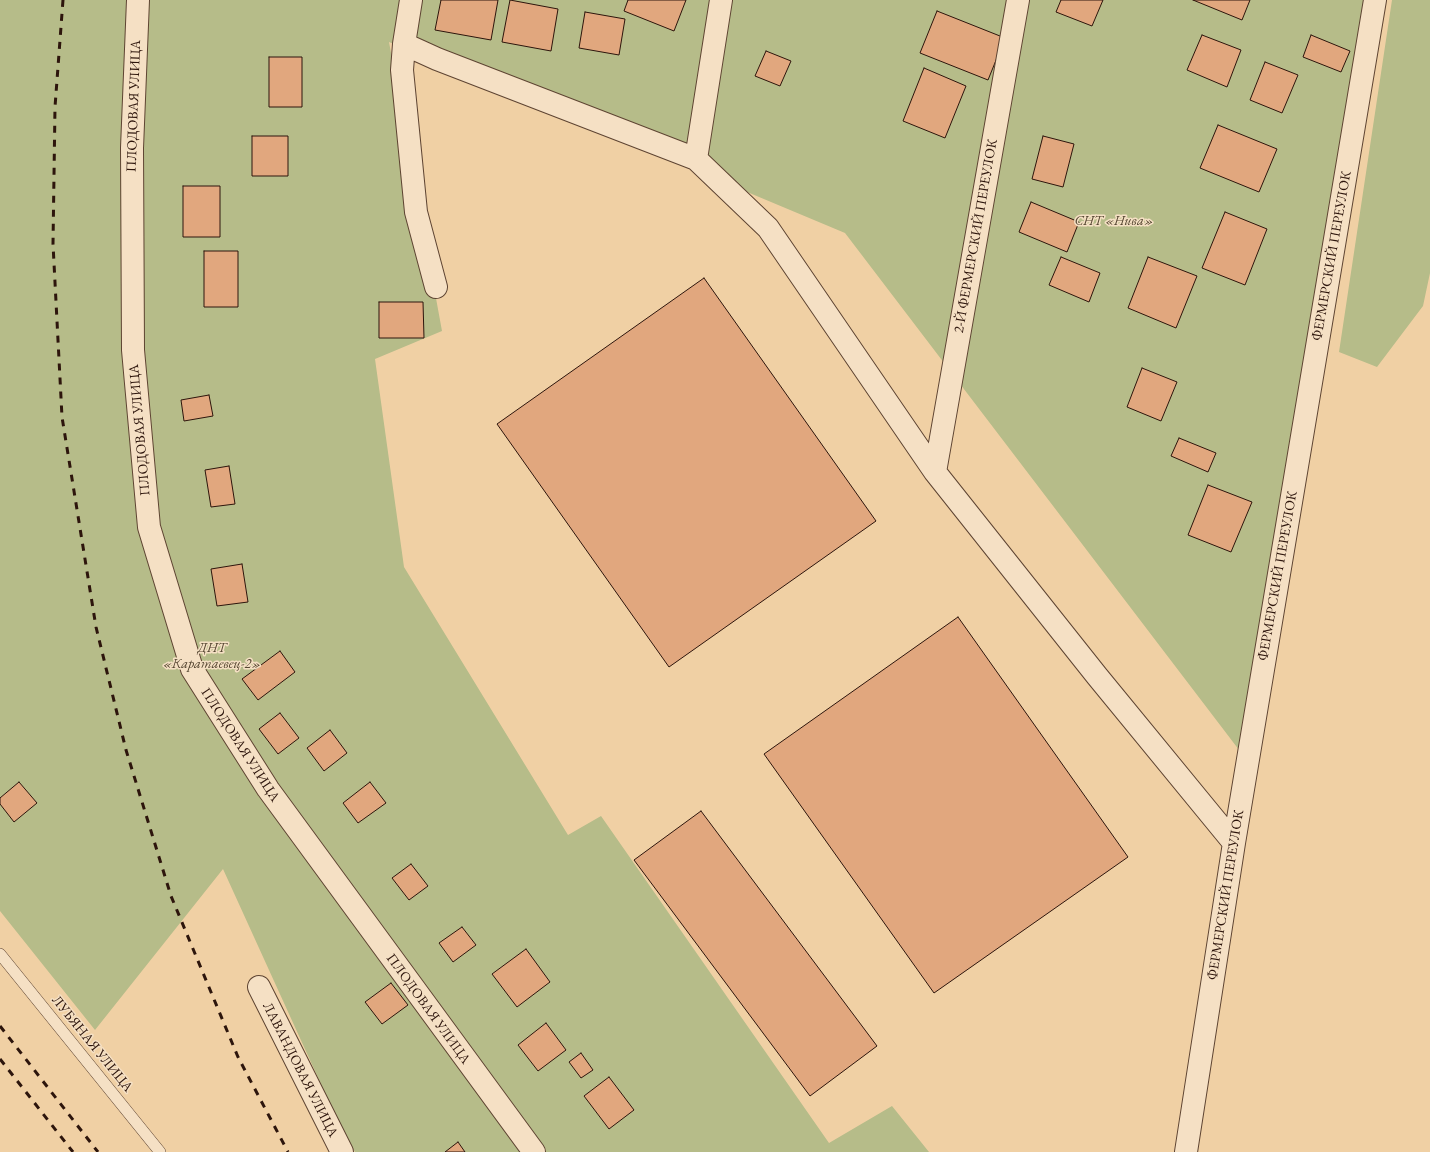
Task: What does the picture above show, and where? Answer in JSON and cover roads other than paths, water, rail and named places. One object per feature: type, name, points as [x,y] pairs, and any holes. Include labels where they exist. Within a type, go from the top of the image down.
[{"type":"street","name":"ПЛОДОВАЯ УЛИЦА","points":[[138,0],[132,148],[133,350],[149,527],[192,669],[268,789],[534,1152]]},
{"type":"street","points":[[411,0],[404,44],[402,70],[416,212],[436,287]]},
{"type":"street","points":[[696,159],[721,0]]},
{"type":"street","name":"2-Й ФЕРМЕРСКИЙ ПЕРЕУЛОК","points":[[935,472],[1018,0]]},
{"type":"street","name":"ФЕРМЕРСКИЙ ПЕРЕУЛОК","points":[[1186,1152],[1234,843],[1375,0]]},
{"type":"street","points":[[404,44],[437,59],[696,159],[768,228],[935,472],[1097,676],[1234,843]]},
{"type":"street","name":"ЛАВАНДОВАЯ УЛИЦА","points":[[259,987],[342,1152]]},
{"type":"lane","name":"ЛУБЯНАЯ УЛИЦА","points":[[0,954],[160,1152]]},
{"type":"railway","points":[[63,0],[55,107],[53,244],[62,417],[96,627],[126,750],[171,896],[238,1057],[288,1152]]},
{"type":"railway","points":[[0,1026],[98,1152]]},
{"type":"railway","points":[[0,1059],[73,1152]]},
{"type":"park label","name":"СНТ «Нива»","points":[[1114,221]]},
{"type":"park label","name":"ДНТ «Каратаевец-2»","points":[[212,656]]}]
